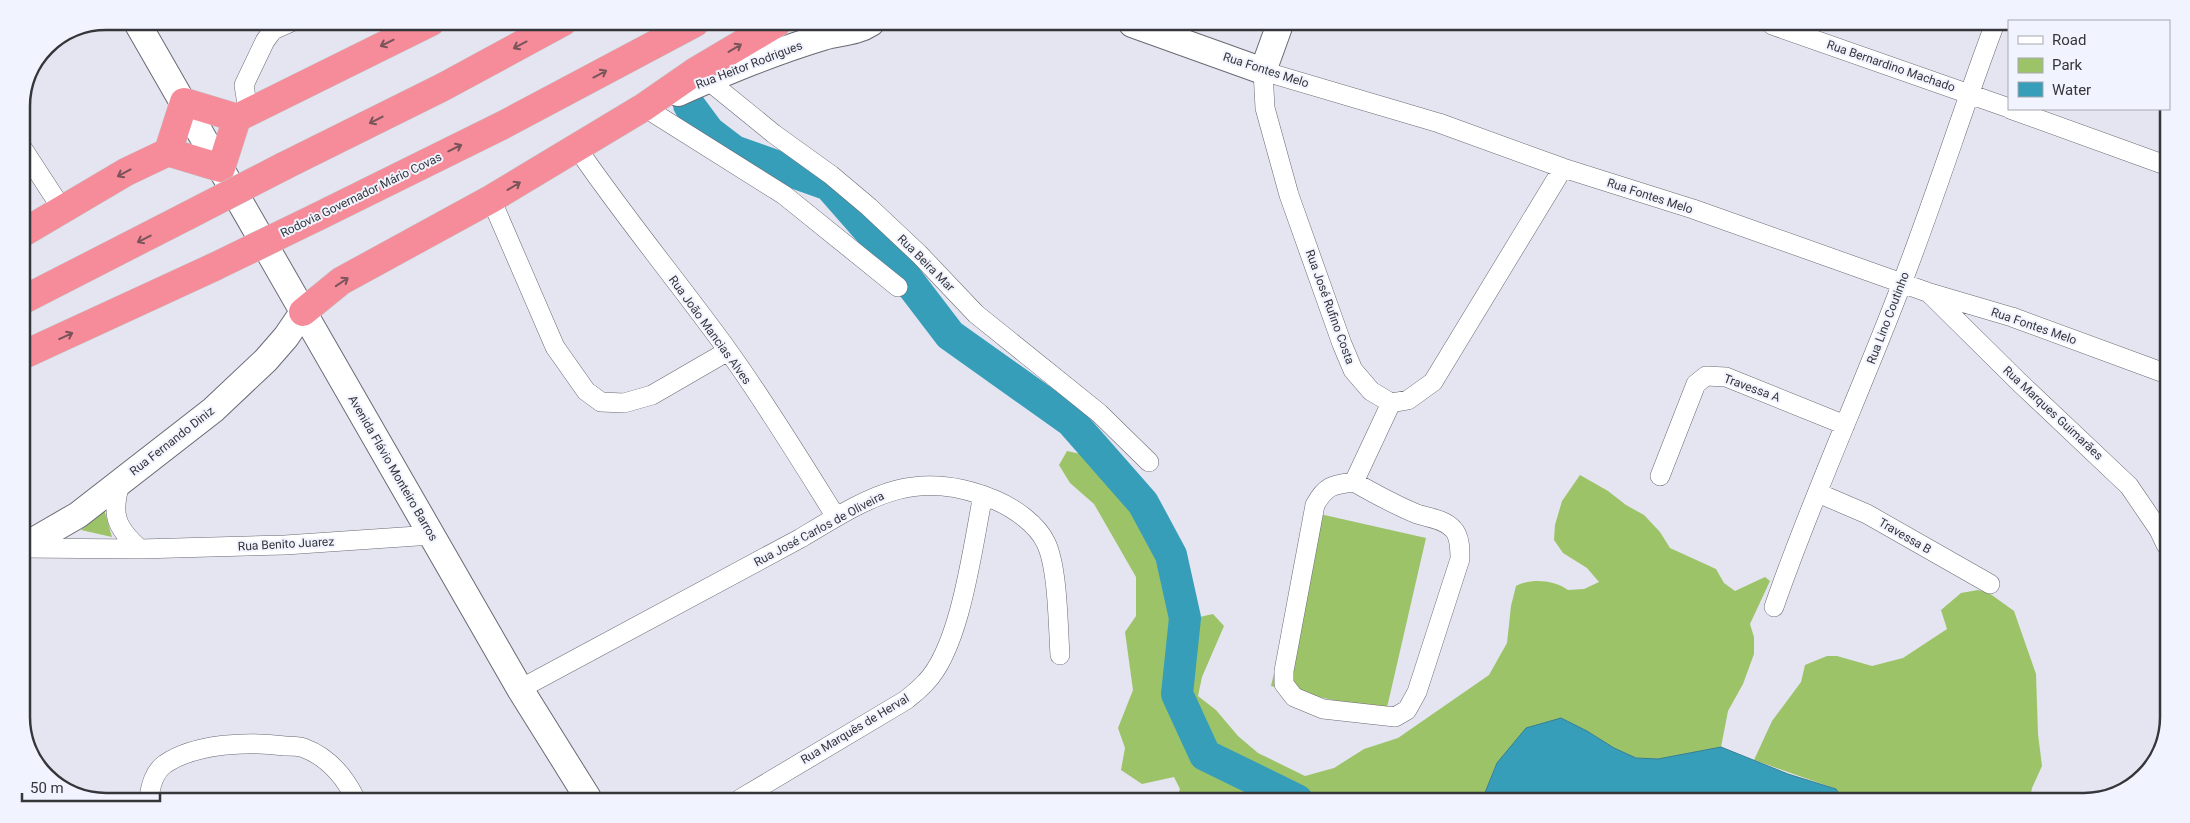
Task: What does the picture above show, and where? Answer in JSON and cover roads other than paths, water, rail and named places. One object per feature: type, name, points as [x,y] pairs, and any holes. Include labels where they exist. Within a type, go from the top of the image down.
[{"type":"highway","points":[[168,152],[184,102],[242,114],[415,30]]},
{"type":"highway","points":[[30,296],[442,87],[548,30]]},
{"type":"highway","name":"Rodovia Governador Mário Covas","points":[[30,352],[318,217],[505,124],[682,30]]},
{"type":"highway","points":[[304,312],[341,281],[491,199],[578,148],[676,89],[766,30]]},
{"type":"highway","points":[[30,229],[126,172],[168,152],[221,168],[242,114]]},
{"type":"street","name":"Avenida Flávio Monteiro Barros","points":[[141,30],[520,689],[585,793]]},
{"type":"street","points":[[242,114],[244,85],[270,30]]},
{"type":"street","name":"Rua Heitor Rodrigues","points":[[676,89],[824,36],[856,30]]},
{"type":"street","name":"Rua Fontes Melo","points":[[1149,30],[1263,71],[1440,123],[1563,168],[1693,209],[1927,292],[2012,317],[2160,371]]},
{"type":"street","name":"Rua José Rufino Costa","points":[[1278,30],[1263,71],[1265,108],[1289,195],[1353,370],[1371,392],[1392,404]]},
{"type":"street","name":"Rua Bernardino Machado","points":[[1786,30],[2008,107]]},
{"type":"street","name":"Rua Lino Coutinho","points":[[1774,607],[1794,549],[1903,282],[1968,94],[1992,30]]},
{"type":"street","points":[[676,89],[784,196],[898,287]]},
{"type":"street","name":"Rua Beira Mar","points":[[676,89],[839,181],[919,254],[976,314],[1099,413],[1149,462]]},
{"type":"street","name":"Rua Bernardino Machado","points":[[2015,110],[2160,163]]},
{"type":"street","name":"Rua João Mancias Alves","points":[[578,148],[611,198],[728,352],[788,440],[836,517]]},
{"type":"street","points":[[30,160],[62,209]]},
{"type":"street","points":[[1354,482],[1392,404],[1408,400],[1433,382],[1563,168]]},
{"type":"street","points":[[491,199],[555,347],[586,391],[601,402],[624,403],[652,395],[728,352]]},
{"type":"street","name":"Rua Marques Guimarães","points":[[1927,292],[2129,486],[2160,532]]},
{"type":"street","name":"Rua Fernando Diniz","points":[[30,543],[78,515],[213,410],[266,360],[304,312]]},
{"type":"street","name":"Travessa A","points":[[1660,476],[1696,384],[1706,376],[1726,377],[1845,424]]},
{"type":"street","points":[[121,480],[116,496],[117,522],[123,534],[140,549]]},
{"type":"street","points":[[1354,482],[1398,505],[1440,521],[1452,528],[1457,536],[1460,549],[1460,559],[1417,692],[1406,710],[1395,717],[1323,709],[1294,697],[1284,684],[1284,671],[1315,505],[1322,493],[1328,488],[1337,484],[1354,482]]},
{"type":"street","name":"Rua José Carlos de Oliveira","points":[[520,689],[802,538],[836,517],[890,490],[911,485],[945,485],[983,495],[1008,506],[1032,525],[1046,542],[1052,561],[1060,655]]},
{"type":"street","name":"Travessa B","points":[[1818,493],[1867,514],[1990,584]]},
{"type":"street","name":"Rua Marquês de Herval","points":[[750,793],[906,700],[928,681],[945,651],[956,623],[983,495]]},
{"type":"street","name":"Rua Benito Juarez","points":[[30,548],[140,549],[285,545],[432,535]]},
{"type":"street","points":[[150,793],[153,779],[164,765],[188,753],[223,746],[262,743],[304,748],[335,767],[353,793]]},
{"type":"water","points":[[1561,718],[1614,748],[1636,758],[1658,759],[1721,747],[1788,774],[1836,789],[1839,793],[1485,793],[1497,763],[1526,728]]},
{"type":"waterway","points":[[689,105],[709,132],[734,151],[829,185],[879,242],[950,335],[1071,421],[1143,503],[1171,555],[1185,618],[1177,694],[1205,755],[1283,793]]}]
